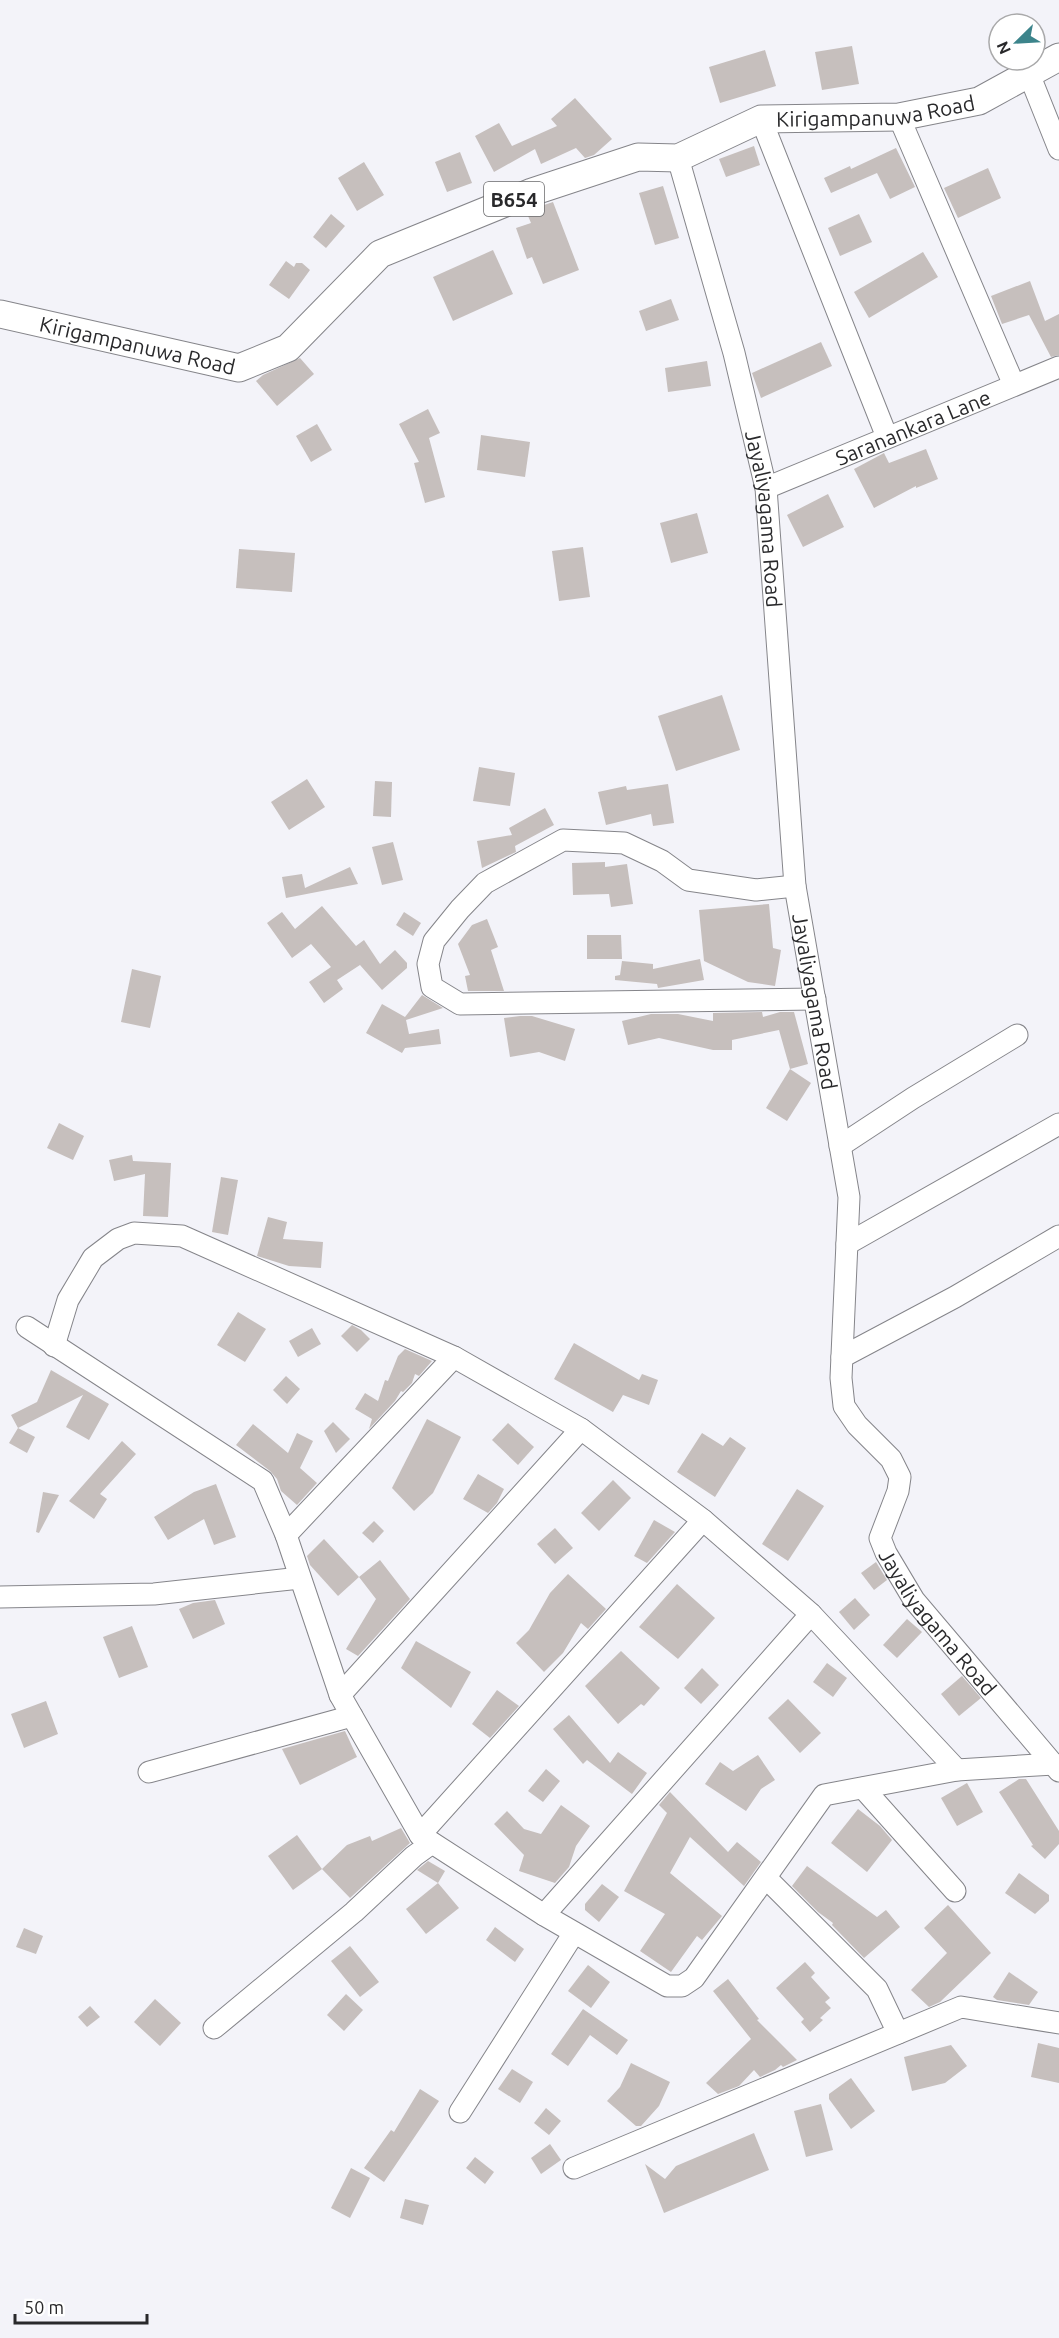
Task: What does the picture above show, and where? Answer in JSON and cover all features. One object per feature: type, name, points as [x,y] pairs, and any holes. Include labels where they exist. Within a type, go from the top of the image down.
[{"type":"main road","name":"Kirigampanuwa Road","points":[[0,314],[239,368],[288,348],[380,254],[532,192],[638,157],[678,158],[761,119],[899,117],[979,101],[1059,57]]},
{"type":"street","points":[[1029,74],[1059,149]]},
{"type":"street","points":[[899,117],[1014,385]]},
{"type":"street","points":[[761,119],[887,437]]},
{"type":"street","name":"Jayaliyagama Road","points":[[678,158],[734,352],[766,488],[795,886],[849,1197],[842,1357],[844,1406],[857,1425],[891,1459],[900,1477],[898,1491],[880,1538],[885,1553],[914,1600],[1056,1767]]},
{"type":"street","name":"Saranankara Lane","points":[[766,488],[1059,367]]},
{"type":"street","points":[[795,886],[756,890],[688,880],[662,861],[624,843],[563,840],[485,884],[459,909],[435,941],[428,964],[432,987],[460,1004],[815,999]]},
{"type":"street","points":[[840,1146],[913,1098],[1017,1035]]},
{"type":"street","points":[[847,1244],[1059,1124]]},
{"type":"street","points":[[54,1346],[68,1300],[93,1258],[118,1239],[134,1233],[182,1236],[454,1357],[581,1429],[704,1520],[811,1614],[957,1770]]},
{"type":"street","points":[[842,1357],[955,1297],[1059,1236]]},
{"type":"street","points":[[27,1327],[263,1481],[286,1535],[340,1695],[426,1839],[544,1916],[667,1986],[682,1986],[694,1978],[824,1794],[957,1770],[1056,1767]]},
{"type":"street","points":[[286,1535],[454,1357]]},
{"type":"street","points":[[340,1695],[581,1429]]},
{"type":"street","points":[[214,2028],[354,1912],[414,1856],[426,1839],[704,1520]]},
{"type":"street","points":[[0,1597],[154,1594],[300,1578]]},
{"type":"street","points":[[544,1916],[811,1614]]},
{"type":"street","points":[[149,1772],[352,1716]]},
{"type":"street","points":[[863,1788],[955,1891]]},
{"type":"street","points":[[766,1878],[877,1989],[898,2033]]},
{"type":"street","points":[[460,2112],[574,1933]]},
{"type":"street","points":[[574,2168],[961,2007],[1059,2023]]},
{"type":"building","points":[[852,46],[859,84],[822,90],[815,52]]},
{"type":"building","points":[[765,50],[776,86],[720,103],[709,67]]},
{"type":"building","points":[[575,98],[612,139],[594,155],[585,158],[576,148],[541,164],[535,149],[494,172],[475,136],[499,123],[512,146],[557,126],[551,119]]},
{"type":"building","points":[[754,146],[760,165],[726,177],[719,159]]},
{"type":"building","points":[[896,148],[915,187],[890,199],[877,173],[831,193],[824,178],[850,166],[851,169]]},
{"type":"building","points":[[460,152],[472,183],[447,192],[435,162]]},
{"type":"building","points":[[364,162],[384,195],[357,211],[338,178]]},
{"type":"building","points":[[988,168],[1001,198],[958,218],[944,188]]},
{"type":"building","points":[[663,186],[679,238],[655,245],[639,193]]},
{"type":"building","points":[[553,202],[579,270],[543,284],[532,257],[527,259],[516,228],[531,223],[526,211]]},
{"type":"building","points":[[331,214],[345,226],[326,248],[313,237]]},
{"type":"building","points":[[859,214],[872,242],[840,256],[828,228]]},
{"type":"building","points":[[493,250],[513,294],[453,321],[433,277]]},
{"type":"building","points":[[923,252],[938,277],[869,318],[854,292]]},
{"type":"building","points":[[286,261],[294,267],[296,263],[302,263],[310,270],[289,299],[269,285]]},
{"type":"building","points":[[1030,281],[1045,321],[1059,314],[1059,355],[1051,357],[1029,315],[1002,324],[991,296]]},
{"type":"building","points":[[671,299],[679,320],[646,331],[639,311]]},
{"type":"building","points":[[821,342],[832,366],[761,398],[752,373]]},
{"type":"building","points":[[300,358],[314,374],[277,406],[256,381],[263,375]]},
{"type":"building","points":[[707,361],[711,386],[668,392],[665,368]]},
{"type":"building","points":[[428,409],[440,433],[429,438],[445,497],[425,503],[414,463],[419,462],[399,424]]},
{"type":"building","points":[[317,424],[332,450],[311,462],[296,436]]},
{"type":"building","points":[[481,435],[530,442],[525,477],[477,470]]},
{"type":"building","points":[[926,449],[938,479],[916,488],[916,486],[874,508],[854,469],[884,453],[889,463]]},
{"type":"building","points":[[828,494],[844,527],[803,547],[787,515]]},
{"type":"building","points":[[697,513],[708,553],[671,563],[660,523]]},
{"type":"building","points":[[583,547],[590,597],[559,601],[552,551]]},
{"type":"building","points":[[239,549],[295,553],[292,592],[236,588]]},
{"type":"building","points":[[722,695],[740,750],[676,771],[658,716]]},
{"type":"building","points":[[479,767],[515,773],[510,806],[473,801]]},
{"type":"building","points":[[307,779],[325,807],[289,830],[271,802]]},
{"type":"building","points":[[375,781],[392,782],[391,817],[373,816]]},
{"type":"building","points":[[668,784],[674,823],[653,826],[651,814],[606,825],[598,792],[626,786],[627,790]]},
{"type":"building","points":[[545,808],[554,825],[515,846],[516,852],[482,868],[477,841],[512,835],[509,828]]},
{"type":"building","points":[[393,842],[403,880],[382,885],[372,847]]},
{"type":"building","points":[[605,862],[605,867],[627,864],[633,904],[611,907],[609,894],[573,895],[572,863]]},
{"type":"building","points":[[350,867],[358,884],[286,898],[282,877],[302,874],[305,888]]},
{"type":"building","points":[[769,904],[773,948],[781,950],[775,986],[748,982],[704,961],[699,910]]},
{"type":"building","points":[[322,906],[356,946],[364,940],[380,964],[395,950],[407,963],[407,968],[382,990],[360,965],[337,980],[343,989],[324,1003],[309,982],[331,967],[311,944],[292,958],[267,923],[282,912],[295,929]]},
{"type":"building","points":[[404,912],[421,923],[413,936],[396,925]]},
{"type":"building","points":[[487,919],[498,947],[491,950],[504,991],[468,991],[465,976],[470,975],[458,944],[472,925]]},
{"type":"building","points":[[587,935],[621,935],[622,959],[587,959]]},
{"type":"building","points":[[700,959],[704,980],[658,988],[657,984],[615,980],[615,976],[620,975],[622,961],[653,964],[653,969]]},
{"type":"building","points":[[132,969],[161,976],[150,1028],[121,1022]]},
{"type":"building","points":[[422,995],[443,1008],[406,1020],[409,1034],[439,1029],[441,1044],[405,1048],[402,1053],[366,1033],[382,1004],[405,1017]]},
{"type":"building","points":[[762,1012],[763,1017],[780,1012],[794,1012],[808,1064],[790,1069],[779,1030],[732,1040],[732,1050],[713,1050],[659,1038],[628,1045],[622,1021],[651,1014],[678,1014],[713,1021],[713,1013]]},
{"type":"building","points":[[532,1016],[575,1029],[565,1061],[539,1052],[510,1057],[504,1018]]},
{"type":"building","points":[[790,1069],[811,1083],[787,1121],[766,1108]]},
{"type":"building","points":[[59,1123],[84,1136],[73,1160],[47,1148]]},
{"type":"building","points":[[132,1155],[133,1161],[171,1163],[168,1217],[143,1216],[145,1174],[114,1181],[109,1160]]},
{"type":"building","points":[[221,1177],[238,1180],[228,1235],[212,1232]]},
{"type":"building","points":[[268,1217],[287,1222],[283,1239],[323,1242],[321,1268],[289,1266],[257,1256]]},
{"type":"building","points":[[238,1312],[266,1329],[245,1362],[217,1345]]},
{"type":"building","points":[[352,1325],[370,1339],[357,1352],[341,1336]]},
{"type":"building","points":[[312,1328],[321,1344],[298,1357],[289,1341]]},
{"type":"building","points":[[574,1343],[639,1380],[642,1374],[658,1380],[649,1405],[623,1395],[613,1412],[554,1379]]},
{"type":"building","points":[[405,1349],[432,1361],[419,1376],[415,1374],[412,1383],[403,1392],[401,1391],[395,1401],[369,1429],[372,1419],[355,1409],[365,1393],[378,1401],[385,1380],[388,1381],[398,1356]]},
{"type":"building","points":[[51,1370],[109,1404],[89,1440],[66,1427],[83,1395],[18,1428],[11,1415],[37,1402]]},
{"type":"building","points":[[286,1376],[300,1389],[287,1404],[273,1390]]},
{"type":"building","points":[[427,1419],[461,1437],[433,1493],[414,1511],[392,1488]]},
{"type":"building","points":[[333,1422],[350,1439],[336,1453],[324,1431]]},
{"type":"building","points":[[508,1423],[534,1447],[518,1465],[492,1440]]},
{"type":"building","points":[[253,1424],[288,1453],[297,1433],[313,1441],[300,1468],[317,1483],[297,1505],[281,1491],[277,1479],[270,1471],[236,1445]]},
{"type":"building","points":[[18,1428],[35,1437],[27,1453],[9,1443]]},
{"type":"building","points":[[702,1433],[723,1446],[730,1437],[746,1448],[715,1497],[677,1472]]},
{"type":"building","points":[[122,1441],[136,1454],[100,1494],[107,1499],[94,1519],[69,1501]]},
{"type":"building","points":[[478,1474],[504,1489],[497,1503],[488,1513],[463,1499]]},
{"type":"building","points":[[613,1480],[631,1498],[599,1531],[581,1513]]},
{"type":"building","points":[[216,1484],[236,1537],[214,1545],[204,1519],[168,1540],[154,1517],[194,1492]]},
{"type":"building","points":[[797,1489],[824,1506],[788,1561],[762,1544]]},
{"type":"building","points":[[43,1492],[59,1495],[39,1533],[36,1532]]},
{"type":"building","points":[[654,1520],[675,1532],[647,1563],[634,1556]]},
{"type":"building","points":[[374,1521],[384,1531],[373,1543],[362,1533]]},
{"type":"building","points":[[555,1528],[573,1548],[555,1564],[537,1544]]},
{"type":"building","points":[[324,1539],[359,1577],[338,1596],[310,1565],[307,1556]]},
{"type":"building","points":[[380,1560],[410,1599],[358,1656],[346,1649],[376,1599],[359,1577]]},
{"type":"building","points":[[876,1562],[887,1580],[874,1590],[861,1573]]},
{"type":"building","points":[[568,1574],[606,1609],[588,1629],[581,1623],[563,1653],[544,1672],[516,1643],[529,1630],[550,1593]]},
{"type":"building","points":[[677,1584],[715,1618],[678,1659],[639,1627]]},
{"type":"building","points":[[855,1598],[870,1615],[854,1630],[839,1612]]},
{"type":"building","points":[[215,1600],[225,1624],[193,1639],[179,1609],[193,1603]]},
{"type":"building","points":[[907,1619],[922,1632],[897,1658],[883,1645]]},
{"type":"building","points":[[132,1626],[148,1667],[119,1678],[103,1637]]},
{"type":"building","points":[[416,1641],[471,1672],[451,1708],[401,1668]]},
{"type":"building","points":[[621,1651],[660,1688],[644,1706],[641,1704],[618,1724],[585,1686]]},
{"type":"building","points":[[827,1663],[847,1678],[833,1697],[813,1682]]},
{"type":"building","points":[[702,1668],[719,1685],[701,1704],[684,1688]]},
{"type":"building","points":[[962,1676],[981,1698],[959,1716],[941,1694]]},
{"type":"building","points":[[497,1690],[519,1706],[490,1738],[472,1724]]},
{"type":"building","points":[[788,1699],[821,1733],[800,1753],[768,1718]]},
{"type":"building","points":[[46,1701],[58,1734],[24,1748],[11,1714]]},
{"type":"building","points":[[569,1715],[610,1763],[618,1752],[647,1773],[632,1794],[587,1760],[583,1764],[553,1729]]},
{"type":"building","points":[[345,1731],[357,1757],[300,1785],[282,1749]]},
{"type":"building","points":[[758,1755],[775,1780],[761,1789],[746,1811],[705,1784],[720,1762],[733,1771]]},
{"type":"building","points":[[546,1769],[560,1781],[543,1802],[528,1791]]},
{"type":"building","points":[[1019,1779],[1026,1779],[1059,1831],[1059,1844],[1045,1859],[1031,1846],[1033,1845],[999,1792]]},
{"type":"building","points":[[967,1783],[983,1812],[957,1826],[941,1798]]},
{"type":"building","points":[[670,1792],[728,1852],[737,1842],[761,1862],[744,1886],[690,1837],[670,1873],[722,1916],[702,1940],[697,1936],[671,1972],[640,1951],[665,1914],[624,1891],[667,1813],[659,1805]]},
{"type":"building","points":[[561,1805],[590,1826],[576,1846],[569,1867],[555,1883],[519,1871],[524,1855],[494,1824],[507,1811],[524,1829],[541,1834]]},
{"type":"building","points":[[858,1809],[880,1826],[892,1840],[867,1872],[831,1843]]},
{"type":"building","points":[[401,1828],[410,1843],[350,1898],[322,1869],[347,1845],[370,1836],[372,1841]]},
{"type":"building","points":[[297,1835],[322,1869],[293,1890],[268,1856]]},
{"type":"building","points":[[428,1861],[445,1871],[438,1883],[417,1870]]},
{"type":"building","points":[[807,1866],[877,1917],[886,1910],[900,1927],[864,1958],[832,1925],[833,1923],[818,1912],[792,1886]]},
{"type":"building","points":[[1019,1873],[1049,1895],[1049,1901],[1035,1914],[1005,1893]]},
{"type":"building","points":[[438,1883],[459,1908],[426,1934],[406,1909]]},
{"type":"building","points":[[602,1884],[619,1897],[599,1922],[585,1910],[585,1904]]},
{"type":"building","points":[[948,1905],[991,1953],[940,2002],[929,2007],[911,1990],[947,1953],[924,1928]]},
{"type":"building","points":[[495,1927],[524,1949],[515,1962],[486,1940]]},
{"type":"building","points":[[24,1928],[43,1936],[36,1954],[16,1947]]},
{"type":"building","points":[[350,1946],[379,1982],[360,1997],[331,1961]]},
{"type":"building","points":[[805,1962],[815,1973],[811,1977],[830,1998],[825,2002],[831,2008],[820,2018],[823,2020],[810,2032],[801,2022],[804,2019],[776,1988]]},
{"type":"building","points":[[588,1965],[610,1982],[591,2008],[568,1991]]},
{"type":"building","points":[[1009,1972],[1038,1992],[1029,2005],[997,2000],[993,1997]]},
{"type":"building","points":[[728,1979],[759,2019],[757,2020],[797,2060],[783,2067],[781,2065],[760,2077],[754,2070],[739,2086],[718,2094],[706,2083],[751,2039],[713,1991]]},
{"type":"building","points":[[346,1994],[363,2010],[344,2031],[327,2015]]},
{"type":"building","points":[[155,1999],[181,2023],[160,2046],[134,2022]]},
{"type":"building","points":[[90,2006],[100,2017],[87,2027],[78,2017]]},
{"type":"building","points":[[583,2009],[628,2040],[617,2055],[590,2035],[568,2066],[551,2054]]},
{"type":"building","points":[[1038,2043],[1059,2048],[1059,2083],[1031,2077]]},
{"type":"building","points":[[951,2045],[967,2066],[945,2083],[912,2091],[904,2057]]},
{"type":"building","points":[[631,2063],[670,2082],[659,2106],[641,2126],[636,2126],[607,2101],[620,2087]]},
{"type":"building","points":[[512,2069],[533,2082],[520,2103],[498,2089]]},
{"type":"building","points":[[851,2078],[875,2111],[851,2129],[829,2099],[829,2094]]},
{"type":"building","points":[[420,2089],[439,2101],[384,2182],[364,2168],[391,2130],[394,2132]]},
{"type":"building","points":[[821,2104],[833,2150],[806,2157],[794,2111]]},
{"type":"building","points":[[546,2108],[561,2121],[549,2135],[534,2123]]},
{"type":"building","points":[[754,2133],[769,2170],[664,2213],[645,2164],[665,2179],[676,2166]]},
{"type":"building","points":[[550,2144],[561,2160],[541,2174],[531,2158]]},
{"type":"building","points":[[475,2157],[494,2172],[485,2184],[466,2168]]},
{"type":"building","points":[[351,2168],[370,2178],[350,2218],[331,2208]]},
{"type":"building","points":[[405,2199],[429,2205],[423,2225],[400,2218]]}]
